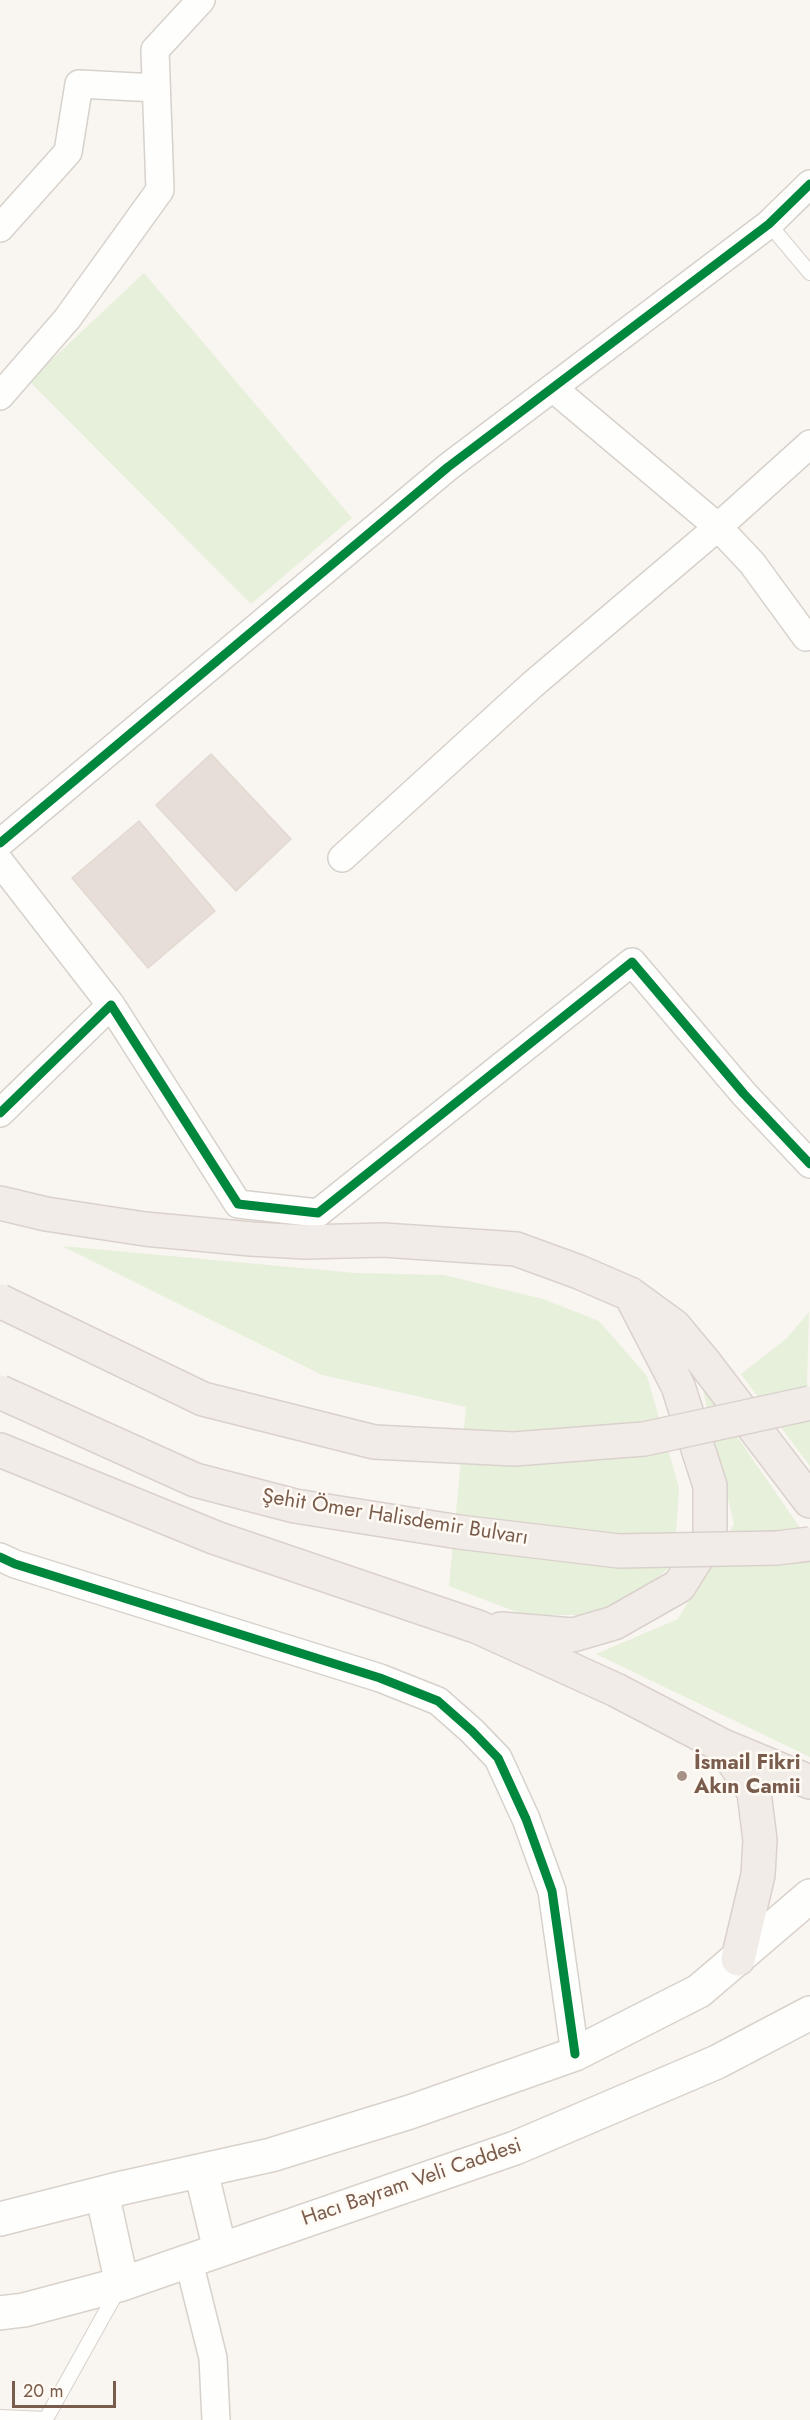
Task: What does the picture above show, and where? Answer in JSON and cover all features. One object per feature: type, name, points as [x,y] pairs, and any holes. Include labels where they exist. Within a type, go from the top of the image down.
[{"type":"highway","points":[[0,1203],[46,1214],[134,1227],[251,1239],[305,1242],[383,1240],[516,1249],[579,1272],[630,1294],[674,1326],[810,1501]]},
{"type":"highway","points":[[478,1627],[573,1635],[614,1623],[678,1586],[710,1537],[710,1486],[678,1386],[630,1294]]},
{"type":"highway","points":[[0,1301],[202,1399],[375,1443],[514,1449],[644,1439],[810,1403]]},
{"type":"highway","name":"Şehit Ömer Halisdemir Bulvarı","points":[[0,1392],[195,1480],[295,1506],[459,1533],[619,1551],[777,1548],[810,1544]]},
{"type":"highway","points":[[0,1450],[216,1538],[478,1627],[616,1689],[723,1746],[810,1782]]},
{"type":"highway","points":[[723,1746],[754,1792],[760,1840],[759,1875],[738,1959]]},
{"type":"main road","points":[[0,2219],[102,2193],[271,2155],[410,2112],[575,2054],[699,1991],[810,1896]]},
{"type":"main road","name":"Hacı Bayram Veli Caddesi","points":[[0,2313],[24,2310],[122,2284],[514,2148],[717,2062],[810,2013]]},
{"type":"main road","points":[[201,2171],[220,2250]]},
{"type":"main road","points":[[102,2193],[122,2284]]},
{"type":"street","points":[[0,396],[67,319],[160,190],[155,50],[201,0]]},
{"type":"street","points":[[0,228],[68,152],[79,84],[156,88]]},
{"type":"street","points":[[0,843],[448,467],[769,224],[810,184]]},
{"type":"street","points":[[554,389],[718,527],[752,563],[806,637],[810,636]]},
{"type":"street","points":[[342,858],[532,685],[718,527],[810,444]]},
{"type":"street","points":[[0,862],[111,1005],[238,1204],[318,1213],[633,962],[744,1094],[810,1164]]},
{"type":"street","points":[[0,1113],[111,1005]]},
{"type":"street","points":[[0,1557],[380,1678],[438,1701],[498,1758],[526,1819],[552,1891],[575,2054]]},
{"type":"street","points":[[189,2262],[213,2358],[216,2420]]},
{"type":"lane","points":[[769,224],[810,273]]},
{"type":"lane","points":[[0,2416],[46,2419],[122,2284]]},
{"type":"green space","points":[[144,273],[352,518],[251,604],[29,381]]},
{"type":"green space","points":[[62,1246],[355,1273],[444,1275],[543,1299],[599,1321],[647,1376],[679,1488],[674,1563],[641,1593],[590,1615],[524,1615],[449,1586],[466,1407],[322,1375]]},
{"type":"green space","points":[[809,1312],[807,1383],[810,1391],[810,1466],[741,1374],[787,1338]]},
{"type":"green space","points":[[702,1386],[810,1542],[810,1757],[596,1654],[678,1619],[734,1524]]},
{"type":"building","points":[[211,754],[291,839],[236,891],[156,805]]},
{"type":"building","points":[[139,821],[215,911],[148,968],[72,878]]},
{"type":"cycle path","points":[[0,843],[448,467],[769,224],[810,184]]},
{"type":"cycle path","points":[[0,1113],[111,1005],[238,1204],[318,1213],[632,962],[744,1094],[810,1164]]},
{"type":"cycle path","points":[[0,1557],[15,1564],[380,1678],[438,1701],[498,1758],[526,1819],[552,1891],[575,2054]]},
{"type":"place","name":"İsmail Fikri Akın Camii","points":[[682,1776]]}]
